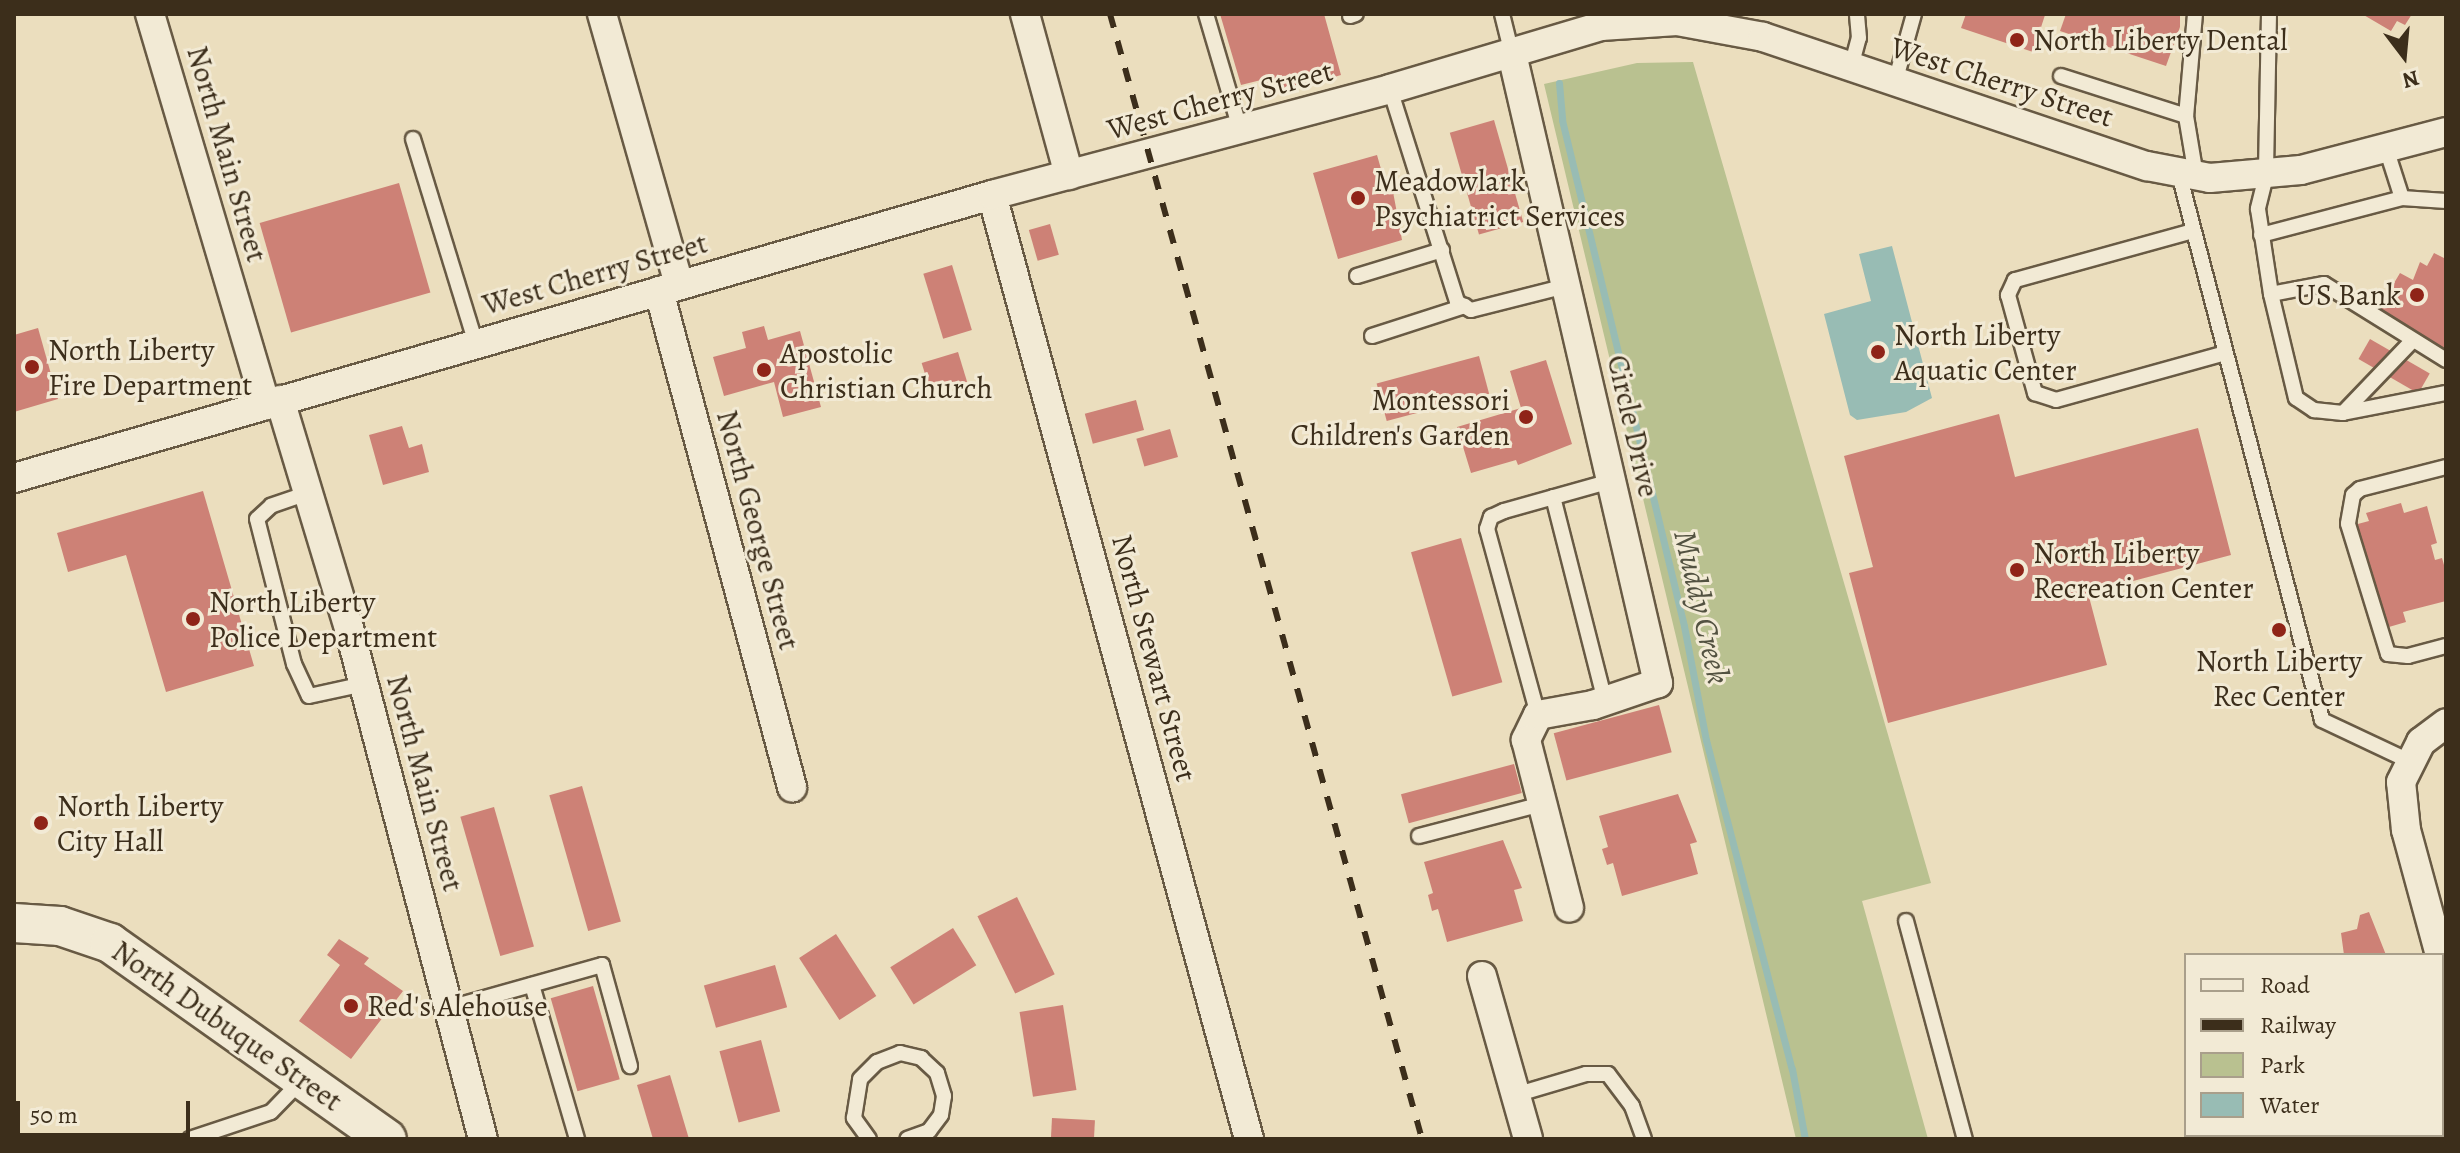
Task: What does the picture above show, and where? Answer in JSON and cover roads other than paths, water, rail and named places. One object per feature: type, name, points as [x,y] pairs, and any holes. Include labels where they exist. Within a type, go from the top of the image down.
[{"type":"main road","name":"North Dubuque Street","points":[[14,923],[60,926],[110,943],[387,1139]]},
{"type":"street","name":"North Main Street","points":[[150,14],[273,402],[308,493],[364,684],[483,1139]]},
{"type":"street","name":"North George Street","points":[[602,14],[792,787]]},
{"type":"street","points":[[1025,14],[1069,175]]},
{"type":"street","name":"West Cherry Street","points":[[14,478],[992,195],[1390,89],[1601,26],[1677,21],[1763,37],[2187,175],[2266,176],[2446,132]]},
{"type":"street","name":"Circle Drive","points":[[1512,54],[1658,683],[1605,701],[1538,715]]},
{"type":"street","name":"North Stewart Street","points":[[992,195],[1249,1139]]},
{"type":"street","points":[[1538,715],[1526,740],[1569,908]]},
{"type":"street","points":[[2440,940],[2401,804],[2401,782],[2409,761],[2434,729],[2446,723]]},
{"type":"street","points":[[1482,976],[1528,1139]]},
{"type":"lane","points":[[1206,14],[1240,129]]},
{"type":"lane","points":[[1502,14],[1512,54]]},
{"type":"lane","points":[[1851,67],[1859,38],[1857,14]]},
{"type":"lane","points":[[1895,82],[1914,14]]},
{"type":"lane","points":[[2195,14],[2186,116],[2187,175],[2193,231],[2322,720],[2409,761]]},
{"type":"lane","points":[[2269,14],[2266,176],[2258,209],[2271,294],[2296,398],[2314,410],[2343,413],[2446,393]]},
{"type":"lane","points":[[2061,76],[2186,116]]},
{"type":"lane","points":[[1390,89],[1457,302],[1471,310],[1566,286]]},
{"type":"lane","points":[[413,139],[476,344]]},
{"type":"lane","points":[[2386,148],[2402,198]]},
{"type":"lane","points":[[2261,235],[2402,198],[2446,201]]},
{"type":"lane","points":[[2193,231],[2015,280],[2008,295],[2035,393],[2056,400],[2225,353]]},
{"type":"lane","points":[[1357,276],[1442,250]]},
{"type":"lane","points":[[2271,294],[2324,284],[2446,360]]},
{"type":"lane","points":[[1372,336],[1465,306]]},
{"type":"lane","points":[[2343,413],[2413,340]]},
{"type":"lane","points":[[2446,467],[2360,489],[2353,495],[2348,524],[2388,654],[2408,656],[2446,646]]},
{"type":"lane","points":[[1538,715],[1487,529],[1491,517],[1504,511],[1611,481]]},
{"type":"lane","points":[[308,493],[271,506],[257,519],[294,664],[309,696],[364,684]]},
{"type":"lane","points":[[1553,497],[1605,701]]},
{"type":"lane","points":[[1419,836],[1542,804]]},
{"type":"lane","points":[[1906,921],[1965,1139]]},
{"type":"lane","points":[[449,1008],[602,965],[630,1066]]},
{"type":"lane","points":[[532,985],[577,1139]]},
{"type":"lane","points":[[869,1139],[854,1118],[860,1079],[877,1062],[900,1053],[921,1058],[937,1073],[944,1096],[941,1115],[929,1131],[907,1139]]},
{"type":"lane","points":[[1515,1095],[1586,1074],[1608,1074],[1632,1106],[1644,1139]]},
{"type":"lane","points":[[190,1139],[271,1112],[303,1078]]},
{"type":"water","name":"North Liberty Aquatic Center","points":[[1892,246],[1932,398],[1906,412],[1857,420],[1850,415],[1824,314],[1871,301],[1859,254]]},
{"type":"waterway","name":"Muddy Creek","points":[[1559,83],[1562,120],[1684,626],[1706,740],[1792,1069],[1805,1139]]},
{"type":"railway","points":[[1110,14],[1422,1139]]},
{"type":"place","name":"North Liberty Dental","points":[[2017,40]]},
{"type":"place","name":"Meadowlark Psychiatrict Services","points":[[1358,198]]},
{"type":"place","name":"US Bank","points":[[2417,295]]},
{"type":"place","name":"North Liberty Aquatic Center","points":[[1878,352]]},
{"type":"place","name":"North Liberty Fire Department","points":[[32,367]]},
{"type":"place","name":"Apostolic Christian Church","points":[[764,370]]},
{"type":"place","name":"Montessori Children's Garden","points":[[1526,417]]},
{"type":"place","name":"North Liberty Recreation Center","points":[[2017,570]]},
{"type":"place","name":"North Liberty Police Department","points":[[193,619]]},
{"type":"place","name":"North Liberty Rec Center","points":[[2279,630]]},
{"type":"place","name":"North Liberty City Hall","points":[[41,823]]},
{"type":"place","name":"Red's Alehouse","points":[[351,1006]]}]
